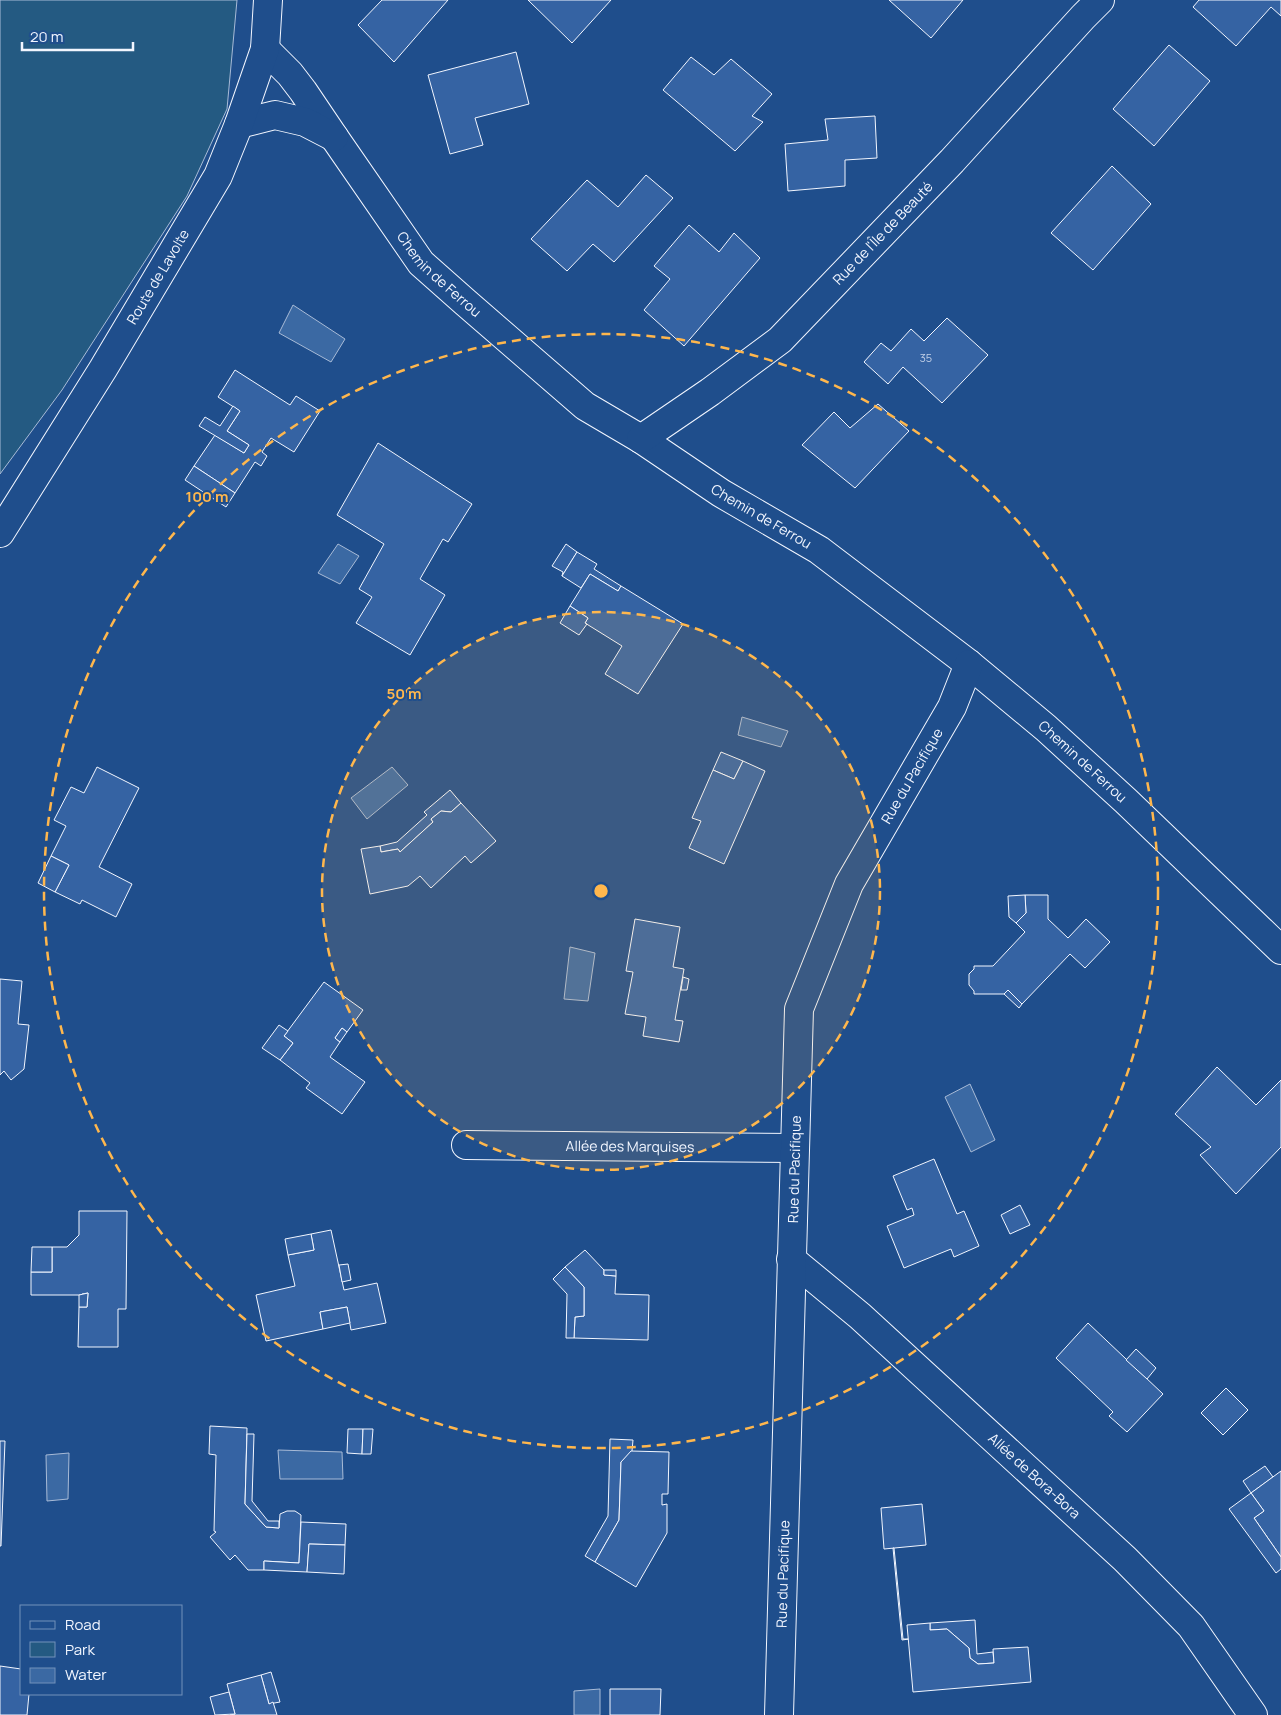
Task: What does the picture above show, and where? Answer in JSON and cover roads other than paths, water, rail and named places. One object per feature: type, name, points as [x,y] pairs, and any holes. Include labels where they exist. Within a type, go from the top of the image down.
[{"type":"street","name":"Route de Lavolte","points":[[0,533],[103,369],[218,176],[239,124],[265,49],[268,0]]},
{"type":"street","name":"Rue de l'Île de Beauté","points":[[640,439],[710,392],[780,340],[952,161],[1100,0]]},
{"type":"street","points":[[265,49],[290,74],[317,109],[334,137]]},
{"type":"street","name":"Chemin de Ferrou","points":[[239,124],[275,115],[305,122],[334,137],[422,263],[585,406],[640,439],[721,493],[819,550],[969,664],[1083,761],[1281,950]]},
{"type":"street","name":"Rue du Pacifique","points":[[779,1715],[799,1008],[849,884],[952,707],[969,664]]},
{"type":"street","name":"Allée des Marquises","points":[[466,1145],[794,1148]]},
{"type":"street","name":"Allée de Bora-Bora","points":[[791,1259],[860,1316],[1126,1559],[1191,1626],[1254,1715]]},
{"type":"water","points":[[293,305],[345,339],[331,362],[279,333]]},
{"type":"water","points":[[338,544],[359,556],[340,584],[318,573]]},
{"type":"water","points":[[742,717],[788,731],[781,747],[738,735]]},
{"type":"water","points":[[392,767],[408,785],[367,819],[351,798]]},
{"type":"water","points":[[570,947],[595,953],[588,1001],[564,999]]},
{"type":"water","points":[[970,1084],[995,1140],[971,1152],[945,1097]]},
{"type":"water","points":[[278,1450],[342,1452],[343,1479],[280,1479]]},
{"type":"water","points":[[69,1453],[68,1499],[47,1501],[46,1455]]},
{"type":"water","points":[[600,1689],[600,1715],[574,1715],[574,1691]]}]
